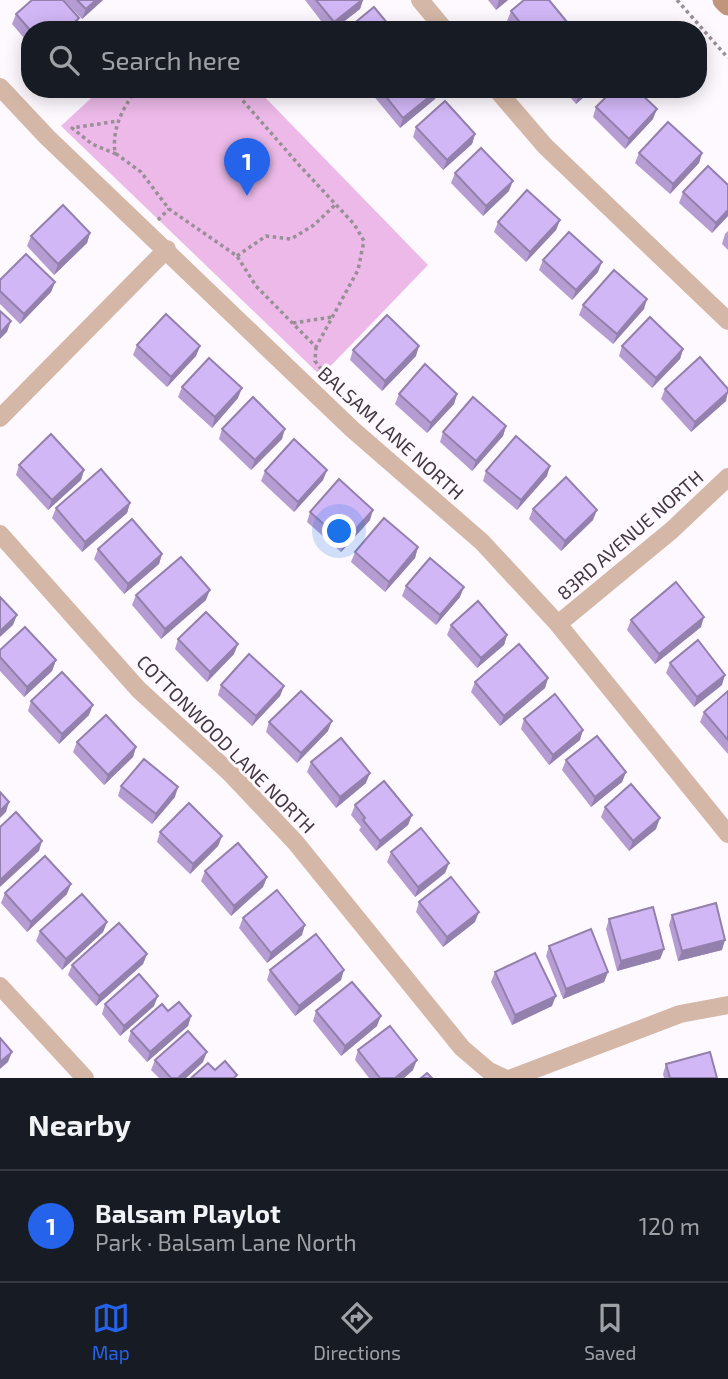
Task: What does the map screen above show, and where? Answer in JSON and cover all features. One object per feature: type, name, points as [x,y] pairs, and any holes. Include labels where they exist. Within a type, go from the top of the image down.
[{"type":"main road","points":[[723,0],[728,5]]},
{"type":"street","points":[[420,0],[438,21]]},
{"type":"street","name":"BALSAM LANE NORTH","points":[[0,87],[47,137],[352,429],[482,542],[558,624],[728,834]]},
{"type":"street","points":[[504,98],[545,146],[728,321]]},
{"type":"street","points":[[0,418],[167,249]]},
{"type":"street","name":"83RD AVENUE NORTH","points":[[558,624],[672,530],[728,477]]},
{"type":"street","name":"COTTONWOOD LANE NORTH","points":[[0,534],[139,690],[230,773],[296,843],[462,1048],[489,1071],[504,1078]]},
{"type":"street","points":[[0,986],[85,1078]]},
{"type":"street","points":[[512,1078],[680,1014],[728,1005]]},
{"type":"path","points":[[677,0],[695,21]]},
{"type":"path","points":[[707,34],[728,58]]},
{"type":"path","points":[[116,154],[113,135],[131,98]]},
{"type":"path","points":[[242,98],[336,204],[364,240],[358,271],[316,347],[315,361],[325,373]]},
{"type":"path","points":[[118,121],[72,128],[92,144],[116,154],[141,172],[169,209],[237,256],[256,286],[316,347]]},
{"type":"path","points":[[237,256],[266,236],[291,239],[314,225],[336,204]]},
{"type":"path","points":[[293,323],[334,317]]},
{"type":"shaded area","points":[[91,98],[266,98],[428,265],[321,376],[61,126]]},
{"type":"building","points":[[32,0],[63,0],[79,18],[76,21],[22,21],[16,14]]},
{"type":"building","points":[[77,0],[96,0],[86,9]]},
{"type":"building","points":[[316,0],[362,0],[335,21]]},
{"type":"building","points":[[524,0],[549,0],[566,21],[519,21],[511,11]]},
{"type":"building","points":[[374,7],[386,21],[357,21]]},
{"type":"building","points":[[387,98],[428,98],[403,118]]},
{"type":"building","points":[[605,98],[645,98],[657,109],[629,139],[596,107]]},
{"type":"building","points":[[445,101],[475,134],[447,160],[416,127]]},
{"type":"building","points":[[668,122],[702,153],[673,184],[639,153]]},
{"type":"building","points":[[481,148],[513,181],[486,206],[455,173]]},
{"type":"building","points":[[708,166],[728,185],[728,210],[716,223],[683,192]]},
{"type":"building","points":[[527,190],[560,220],[530,252],[498,222]]},
{"type":"building","points":[[63,205],[90,233],[58,264],[31,236]]},
{"type":"building","points":[[569,232],[602,262],[576,290],[543,260]]},
{"type":"building","points":[[26,254],[55,282],[24,314],[0,291],[0,280]]},
{"type":"building","points":[[614,270],[647,299],[617,334],[583,305]]},
{"type":"building","points":[[0,311],[11,321],[0,333]]},
{"type":"building","points":[[166,314],[200,346],[171,377],[137,345]]},
{"type":"building","points":[[387,315],[419,346],[385,381],[353,350]]},
{"type":"building","points":[[650,317],[683,349],[656,378],[622,346]]},
{"type":"building","points":[[700,357],[728,392],[695,422],[665,389]]},
{"type":"building","points":[[209,358],[242,388],[215,417],[182,387]]},
{"type":"building","points":[[425,364],[457,394],[431,423],[399,394]]},
{"type":"building","points":[[253,397],[285,429],[255,460],[222,429]]},
{"type":"building","points":[[473,397],[506,426],[476,461],[443,432]]},
{"type":"building","points":[[51,434],[84,470],[52,500],[19,465]]},
{"type":"building","points":[[516,436],[550,466],[521,500],[486,471]]},
{"type":"building","points":[[294,439],[327,470],[298,502],[265,471]]},
{"type":"building","points":[[101,469],[130,503],[85,542],[56,508]]},
{"type":"building","points":[[566,477],[597,510],[565,541],[533,509]]},
{"type":"building","points":[[339,479],[373,510],[344,542],[310,512]]},
{"type":"building","points":[[384,518],[418,547],[389,582],[355,552]]},
{"type":"building","points":[[132,519],[162,554],[128,584],[98,549]]},
{"type":"building","points":[[181,557],[210,590],[165,629],[136,595]]},
{"type":"building","points":[[430,558],[464,587],[440,615],[406,586]]},
{"type":"building","points":[[676,582],[704,617],[659,654],[631,620]]},
{"type":"building","points":[[0,597],[17,615],[0,631]]},
{"type":"building","points":[[478,601],[507,635],[481,658],[451,625]]},
{"type":"building","points":[[206,612],[238,644],[210,672],[178,639]]},
{"type":"building","points":[[25,627],[56,660],[27,687],[0,657],[0,650]]},
{"type":"building","points":[[698,640],[725,675],[697,697],[670,663]]},
{"type":"building","points":[[519,644],[548,678],[504,716],[475,682]]},
{"type":"building","points":[[249,654],[284,686],[256,716],[221,685]]},
{"type":"building","points":[[62,672],[93,705],[62,734],[31,701]]},
{"type":"building","points":[[301,691],[332,721],[301,753],[269,722]]},
{"type":"building","points":[[728,691],[728,740],[704,712]]},
{"type":"building","points":[[555,694],[583,730],[553,755],[524,719]]},
{"type":"building","points":[[106,715],[136,747],[108,775],[77,742]]},
{"type":"building","points":[[597,736],[626,772],[595,797],[566,760]]},
{"type":"building","points":[[341,738],[370,773],[340,797],[311,762]]},
{"type":"building","points":[[144,759],[178,787],[156,814],[121,786]]},
{"type":"building","points":[[384,781],[412,815],[380,841],[355,805]]},
{"type":"building","points":[[631,784],[660,818],[633,841],[605,807]]},
{"type":"building","points":[[0,792],[9,802],[0,811]]},
{"type":"building","points":[[189,803],[222,836],[193,864],[160,832]]},
{"type":"building","points":[[16,812],[42,841],[0,880],[0,827]]},
{"type":"building","points":[[421,828],[449,863],[418,887],[391,852]]},
{"type":"building","points":[[238,843],[267,877],[234,906],[205,871]]},
{"type":"building","points":[[45,856],[71,884],[31,922],[5,893]]},
{"type":"building","points":[[451,877],[479,912],[447,937],[419,902]]},
{"type":"building","points":[[277,890],[305,925],[271,953],[243,918]]},
{"type":"building","points":[[82,894],[107,922],[66,959],[40,931]]},
{"type":"building","points":[[716,903],[725,940],[682,951],[672,915]]},
{"type":"building","points":[[653,907],[664,949],[621,961],[609,919]]},
{"type":"building","points":[[119,923],[147,954],[99,996],[72,965]]},
{"type":"building","points":[[591,929],[608,972],[566,989],[549,946]]},
{"type":"building","points":[[316,934],[344,970],[299,1006],[270,970]]},
{"type":"building","points":[[535,953],[556,996],[515,1015],[495,972]]},
{"type":"building","points":[[139,974],[158,996],[124,1026],[105,1004]]},
{"type":"building","points":[[352,982],[381,1016],[345,1046],[316,1011]]},
{"type":"building","points":[[179,1002],[191,1016],[150,1052],[131,1031],[162,1004],[168,1011]]},
{"type":"building","points":[[390,1026],[417,1060],[395,1078],[380,1078],[358,1050]]},
{"type":"building","points":[[188,1031],[207,1052],[178,1078],[171,1078],[155,1060]]},
{"type":"building","points":[[0,1038],[12,1052],[0,1062]]},
{"type":"building","points":[[710,1052],[717,1078],[670,1078],[666,1064]]},
{"type":"building","points":[[225,1061],[237,1075],[234,1078],[191,1078],[208,1063],[215,1070]]},
{"type":"place","name":"Balsam Playlot","points":[[247,196]]}]
